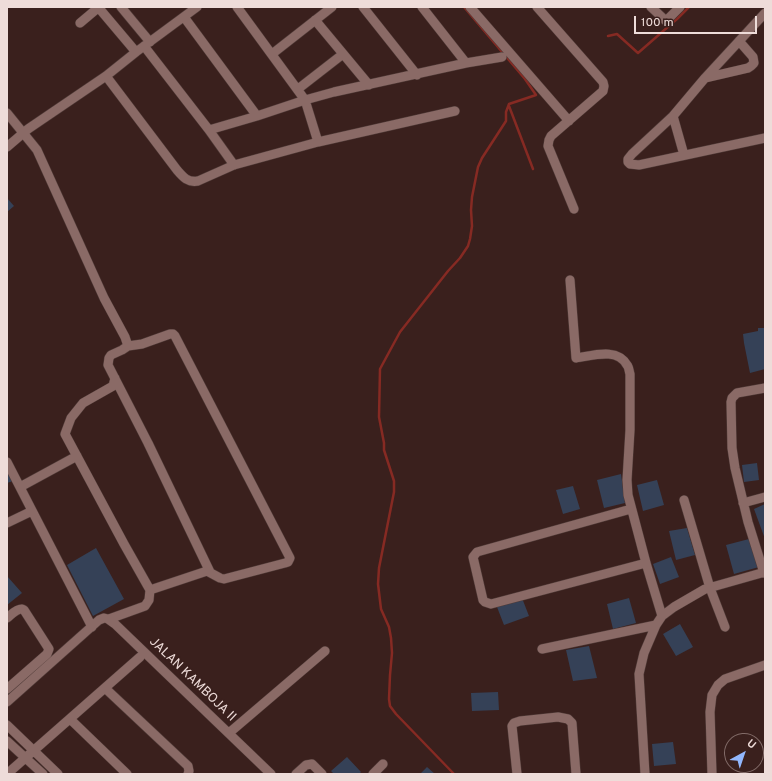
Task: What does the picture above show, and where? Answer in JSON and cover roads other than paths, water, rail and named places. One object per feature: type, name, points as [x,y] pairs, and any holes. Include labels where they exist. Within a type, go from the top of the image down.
[{"type":"street","points":[[80,23],[99,7],[136,52]]},
{"type":"street","points":[[121,7],[234,165]]},
{"type":"street","points":[[7,147],[24,133],[106,76],[197,7]]},
{"type":"street","points":[[272,54],[332,7]]},
{"type":"street","points":[[363,7],[416,74]]},
{"type":"street","points":[[422,7],[466,63]]},
{"type":"street","points":[[470,7],[569,121]]},
{"type":"street","points":[[537,7],[603,82],[604,86],[603,90],[551,136],[549,140],[548,146],[574,209]]},
{"type":"street","points":[[651,7],[666,21],[680,7]]},
{"type":"street","points":[[241,9],[305,100],[318,142]]},
{"type":"street","points":[[765,14],[705,78],[673,116],[630,156],[628,162],[630,164],[639,165],[765,138]]},
{"type":"street","points":[[184,17],[257,116]]},
{"type":"street","points":[[315,20],[369,85]]},
{"type":"street","points":[[705,78],[748,68],[754,63],[753,57],[739,41]]},
{"type":"street","points":[[298,89],[343,54]]},
{"type":"street","points":[[209,130],[334,92],[466,63],[502,57]]},
{"type":"street","points":[[106,76],[177,170],[185,179],[194,182],[234,165],[318,142],[455,111]]},
{"type":"street","points":[[7,113],[37,150],[104,298],[128,346]]},
{"type":"street","points":[[673,116],[684,155]]},
{"type":"street","points":[[570,280],[576,358],[604,354],[615,355],[624,360],[628,366],[630,374],[630,430],[627,480],[628,496],[662,616]]},
{"type":"street","points":[[150,590],[207,571],[224,579],[285,563],[288,562],[290,558],[175,336],[170,334],[142,344],[128,346],[114,353],[109,358],[108,365],[148,443],[210,572]]},
{"type":"street","points":[[7,702],[99,620],[104,618],[109,619],[145,606],[149,600],[150,590],[65,434],[71,418],[83,403],[113,386],[115,378]]},
{"type":"street","points":[[645,774],[639,674],[644,652],[656,625],[662,616],[674,606],[705,589],[764,573],[743,503],[733,459],[731,402],[732,398],[737,393],[765,388]]},
{"type":"street","points":[[20,487],[77,456]]},
{"type":"street","points":[[7,462],[92,627]]},
{"type":"street","points":[[743,503],[765,496]]},
{"type":"street","points":[[684,500],[710,588],[725,627]]},
{"type":"street","points":[[631,509],[477,552],[473,557],[483,600],[491,604],[646,563]]},
{"type":"street","points":[[7,523],[32,512]]},
{"type":"street","points":[[7,618],[16,610],[24,610],[49,649],[47,654],[7,689]]},
{"type":"street","name":"JALAN KAMBOJA II","points":[[109,619],[271,774]]},
{"type":"street","points":[[542,649],[656,625]]},
{"type":"street","points":[[229,733],[325,651]]},
{"type":"street","points":[[7,774],[106,689],[140,657]]},
{"type":"street","points":[[712,774],[710,712],[712,695],[718,685],[725,679],[765,665]]},
{"type":"street","points":[[106,689],[188,766],[188,774]]},
{"type":"street","points":[[516,774],[512,730],[514,723],[558,717],[568,719],[572,723],[576,774]]},
{"type":"street","points":[[70,719],[127,774]]},
{"type":"street","points":[[7,725],[58,774]]},
{"type":"street","points":[[7,741],[43,774]]},
{"type":"street","points":[[296,774],[306,765],[312,764],[322,774]]},
{"type":"street","points":[[373,774],[383,764]]},
{"type":"waterway","points":[[454,774],[390,706],[389,699],[392,653],[391,638],[389,627],[381,609],[378,584],[379,568],[394,492],[394,481],[384,450],[379,417],[380,369],[400,332],[468,246],[472,226],[472,197],[478,167],[482,158],[506,121],[506,112],[509,104],[536,95],[525,79],[464,7]]},
{"type":"waterway","points":[[608,36],[617,34],[638,53],[689,7]]},
{"type":"waterway","points":[[509,106],[533,169]]}]
